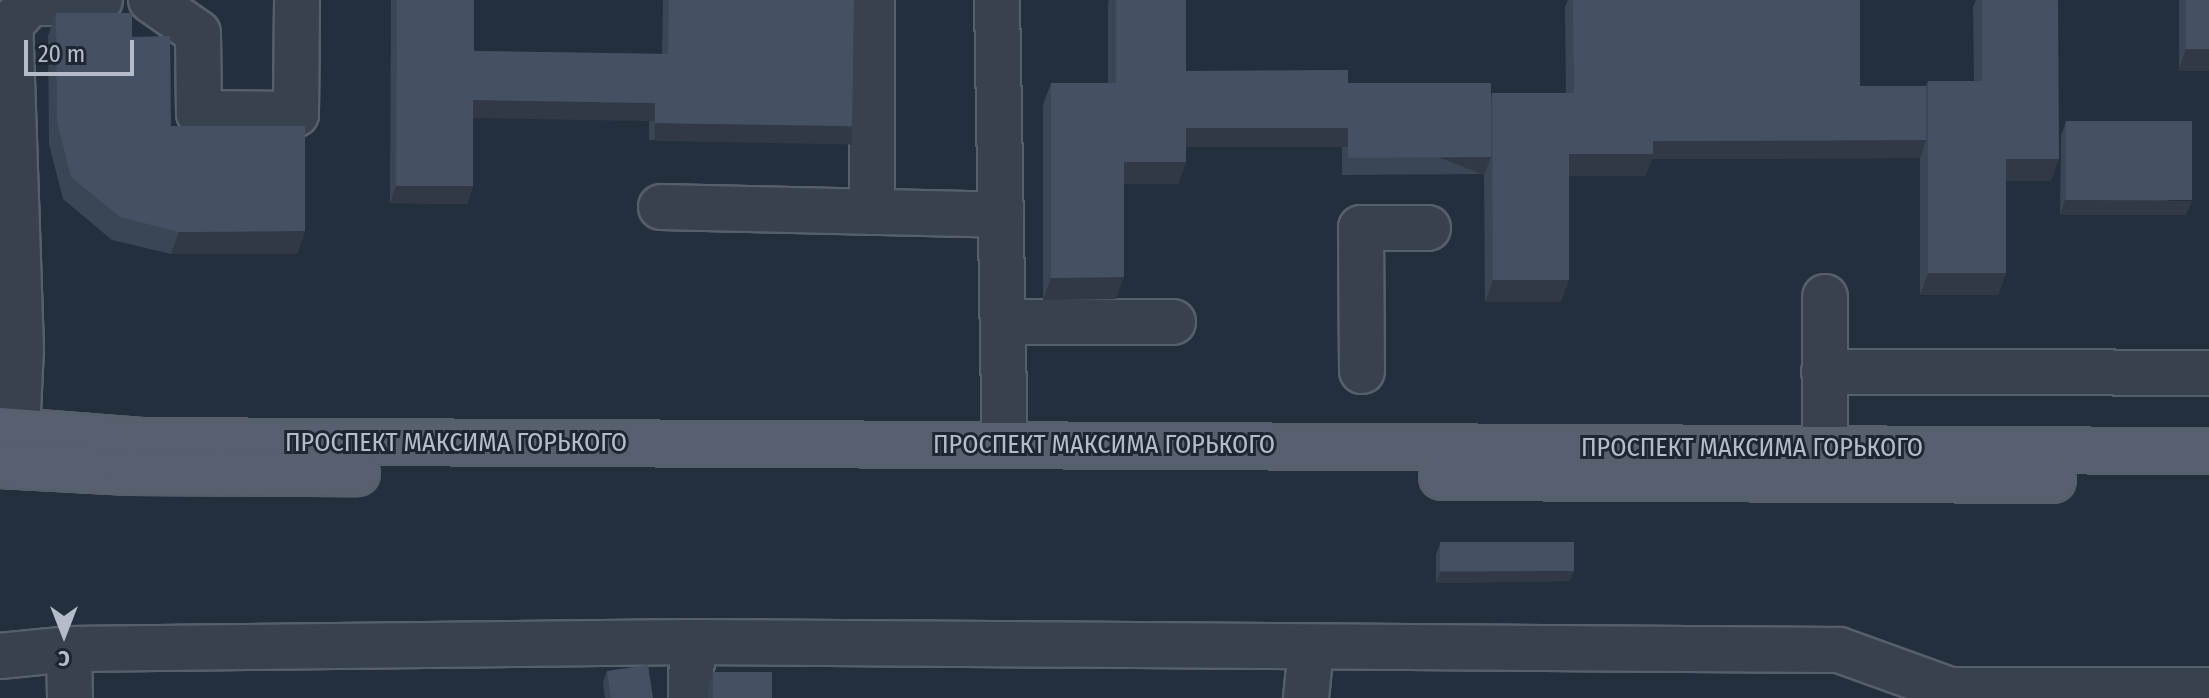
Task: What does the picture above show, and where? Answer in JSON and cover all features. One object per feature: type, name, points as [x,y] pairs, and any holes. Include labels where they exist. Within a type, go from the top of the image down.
[{"type":"main road","name":"ПРОСПЕКТ МАКСИМА ГОРЬКОГО","points":[[8,449],[130,472],[1006,460],[1825,465],[2209,480]]},
{"type":"main road","name":"ПРОСПЕКТ МАКСИМА ГОРЬКОГО","points":[[1825,465],[2209,451]]},
{"type":"street","points":[[8,449],[21,349],[6,104],[10,25],[29,4],[100,0]]},
{"type":"street","points":[[151,0],[198,33],[199,113],[282,114],[296,114],[297,0]]},
{"type":"street","points":[[872,0],[872,212]]},
{"type":"street","points":[[997,0],[1006,460]]},
{"type":"street","points":[[661,207],[1001,215]]},
{"type":"street","points":[[1362,371],[1361,228],[1428,228]]},
{"type":"street","points":[[1825,297],[1825,465]]},
{"type":"street","points":[[1003,322],[1173,322]]},
{"type":"street","points":[[1824,372],[2209,373]]},
{"type":"street","points":[[691,698],[692,642]]},
{"type":"street","points":[[0,656],[69,649],[620,660],[692,642],[1839,650],[1950,690],[2098,694],[2209,690]]},
{"type":"street","points":[[1306,698],[1311,648]]},
{"type":"street","points":[[69,649],[70,698]]},
{"type":"building","points":[[397,0],[474,0],[474,51],[668,54],[669,0],[854,0],[852,126],[655,123],[655,103],[473,100],[473,186],[396,186]]},
{"type":"building","points":[[1116,0],[1186,0],[1186,162],[1124,162],[1124,277],[1051,278],[1051,83],[1116,83]]},
{"type":"building","points":[[1573,0],[1653,0],[1653,154],[1569,154],[1569,280],[1493,280],[1492,93],[1574,93]]},
{"type":"building","points":[[1653,0],[1860,0],[1860,86],[1926,86],[1926,140],[1653,141]]},
{"type":"building","points":[[1982,0],[2058,0],[2059,159],[2006,159],[2006,273],[1928,273],[1928,81],[1982,81]]},
{"type":"building","points":[[2186,0],[2209,0],[2209,49],[2186,49]]},
{"type":"building","points":[[56,13],[132,13],[132,37],[170,36],[171,126],[305,126],[305,231],[179,232],[120,217],[71,177],[57,121]]},
{"type":"building","points":[[1348,70],[1348,83],[1491,83],[1491,157],[1348,158],[1348,128],[1186,128],[1186,71]]},
{"type":"building","points":[[2066,121],[2192,121],[2192,200],[2066,200]]},
{"type":"building","points":[[1440,542],[1574,542],[1574,571],[1440,571]]},
{"type":"building","points":[[648,665],[653,698],[611,698],[607,671]]},
{"type":"building","points":[[713,672],[772,672],[772,698],[713,698]]}]
